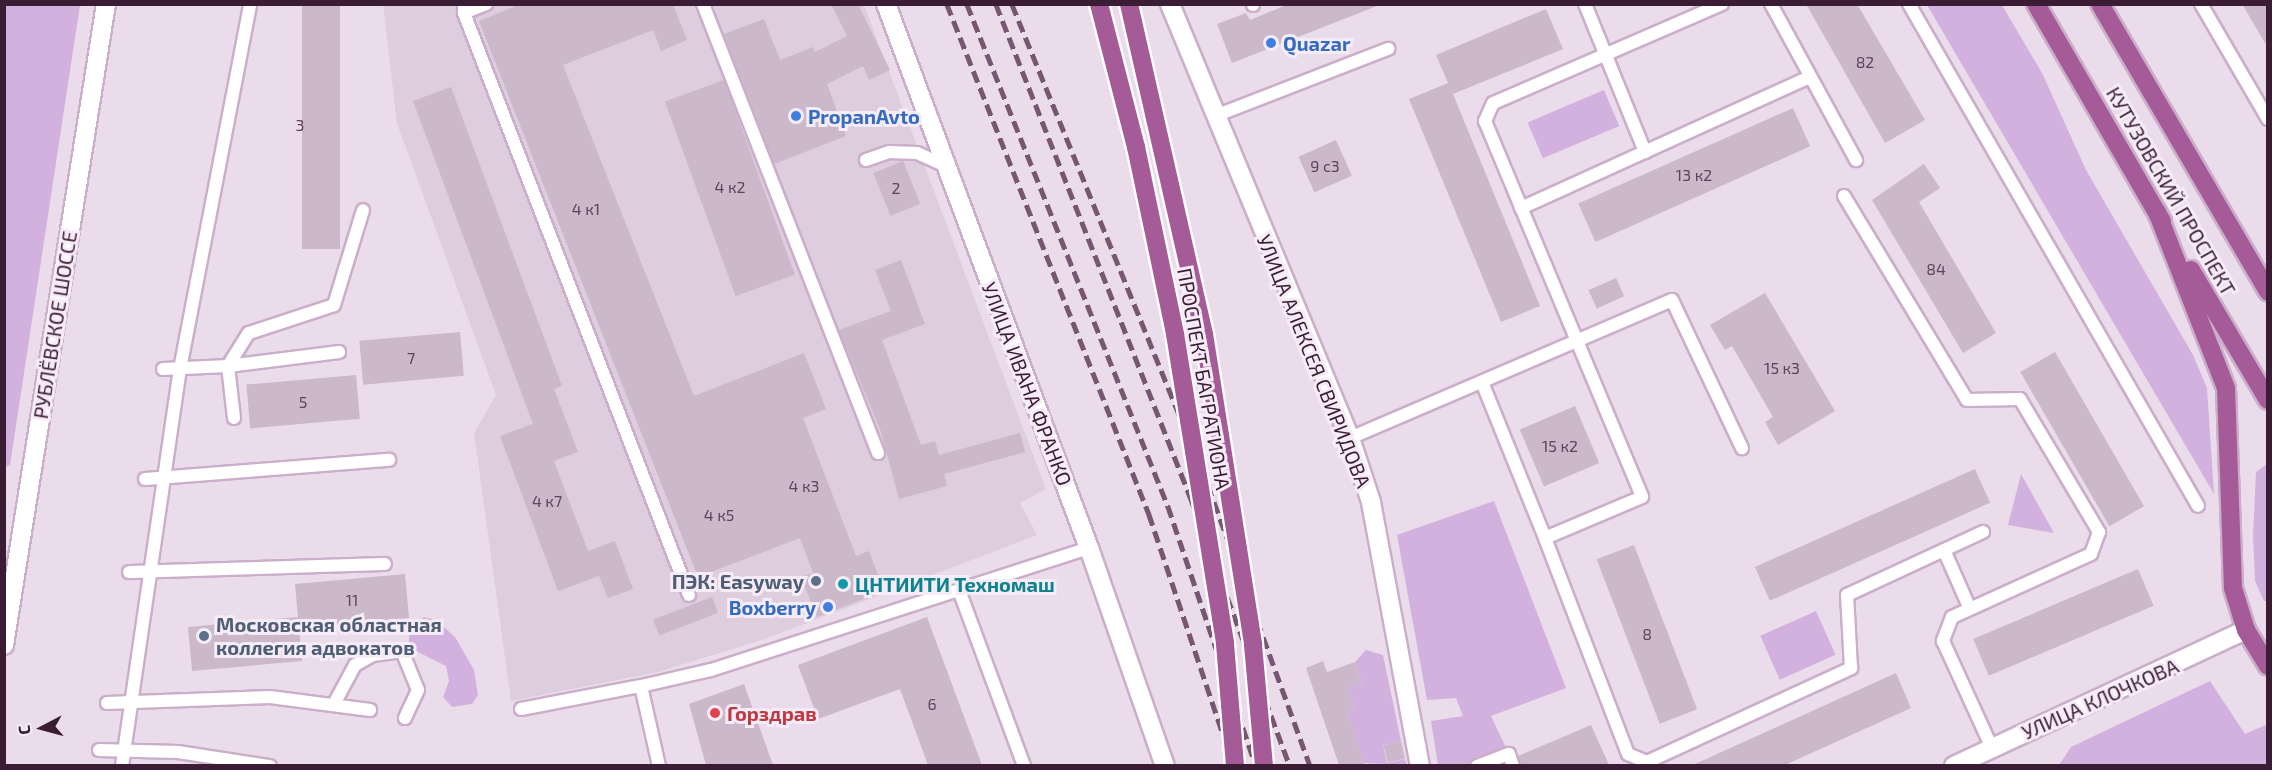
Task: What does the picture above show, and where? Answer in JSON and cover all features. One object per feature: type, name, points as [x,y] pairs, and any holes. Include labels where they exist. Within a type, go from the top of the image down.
[{"type":"main road","name":"ПРОСПЕКТ БАГРАТИОНА","points":[[1100,4],[1136,147],[1175,334],[1226,644],[1235,765]]},
{"type":"main road","name":"ПРОСПЕКТ БАГРАТИОНА","points":[[1129,4],[1204,334],[1252,645],[1264,765]]},
{"type":"main road","name":"КУТУЗОВСКИЙ ПРОСПЕКТ","points":[[2036,4],[2268,400]]},
{"type":"main road","name":"КУТУЗОВСКИЙ ПРОСПЕКТ","points":[[2100,4],[2268,292]]},
{"type":"main road","points":[[2157,212],[2226,388],[2228,530],[2233,588],[2246,630],[2268,666]]},
{"type":"street","name":"РУБЛЁВСКОЕ ШОССЕ","points":[[4,645],[106,4]]},
{"type":"street","name":"УЛИЦА ИВАНА ФРАНКО","points":[[885,4],[942,164],[1089,548],[1165,765]]},
{"type":"street","name":"УЛИЦА АЛЕКСЕЯ СВИРИДОВА","points":[[1170,4],[1350,438],[1387,573],[1420,765]]},
{"type":"street","name":"УЛИЦА КЛОЧКОВА","points":[[1954,765],[2246,630]]},
{"type":"lane","points":[[486,4],[464,9],[689,595]]},
{"type":"lane","points":[[703,4],[878,453]]},
{"type":"lane","points":[[1585,4],[1645,152]]},
{"type":"lane","points":[[1545,538],[1642,497],[1485,121],[1493,103],[1722,4]]},
{"type":"lane","points":[[1771,4],[1856,160]]},
{"type":"lane","points":[[1909,4],[2198,506]]},
{"type":"lane","points":[[2200,4],[2268,119]]},
{"type":"lane","points":[[122,765],[147,571],[167,478],[180,369],[250,5]]},
{"type":"lane","points":[[1215,116],[1388,49]]},
{"type":"lane","points":[[1521,208],[1810,77]]},
{"type":"lane","points":[[866,160],[889,152],[917,153],[942,164]]},
{"type":"lane","points":[[1844,196],[1967,400],[2020,399],[2099,532],[2091,554],[1952,617],[1943,642],[1992,748]]},
{"type":"lane","points":[[234,418],[228,366],[249,333],[334,305],[363,210]]},
{"type":"lane","points":[[1350,438],[1672,300],[1742,448]]},
{"type":"lane","points":[[163,369],[228,366],[339,352]]},
{"type":"lane","points":[[1482,382],[1628,754],[1647,762],[1851,668],[1847,595],[1983,532]]},
{"type":"lane","points":[[145,479],[389,460]]},
{"type":"lane","points":[[521,709],[711,670],[1089,548]]},
{"type":"lane","points":[[1944,550],[1970,609]]},
{"type":"lane","points":[[129,572],[384,564]]},
{"type":"lane","points":[[959,590],[1024,765]]},
{"type":"lane","points":[[334,704],[355,665],[374,655],[402,651],[418,690],[405,718]]},
{"type":"lane","points":[[641,686],[659,765]]},
{"type":"lane","points":[[107,703],[270,698],[370,710]]},
{"type":"lane","points":[[99,750],[178,752],[270,765]]},
{"type":"lane","points":[[1477,765],[1509,754],[1513,765]]},
{"type":"shaded area","points":[[5,4],[80,5],[10,465],[5,467]]},
{"type":"shaded area","points":[[383,5],[864,5],[1046,489],[1020,503],[1037,535],[765,639],[658,672],[511,701],[474,433],[496,395],[397,123]]},
{"type":"shaded area","points":[[1927,5],[2002,5],[2042,73],[2086,170],[2193,355],[2207,388],[2214,494]]},
{"type":"shaded area","points":[[1604,90],[1619,126],[1543,158],[1528,122]]},
{"type":"shaded area","points":[[2267,464],[2268,601],[2264,601],[2255,581],[2253,536],[2256,472]]},
{"type":"shaded area","points":[[2021,474],[2054,533],[2008,525]]},
{"type":"shaded area","points":[[1494,501],[1566,688],[1491,716],[1509,754],[1477,765],[1438,765],[1431,721],[1463,716],[1456,698],[1427,700],[1397,535]]},
{"type":"shaded area","points":[[1816,611],[1836,655],[1780,680],[1760,636]]},
{"type":"shaded area","points":[[424,617],[436,620],[455,637],[474,670],[478,695],[472,704],[452,707],[443,697],[449,681],[446,666],[408,647],[410,630]]},
{"type":"shaded area","points":[[1366,650],[1383,655],[1401,741],[1383,745],[1387,763],[1405,759],[1407,765],[1364,763],[1347,712],[1355,709],[1348,688],[1362,683],[1355,662]]},
{"type":"shaded area","points":[[2210,681],[2245,734],[2266,725],[2267,765],[2059,765],[2071,747]]},
{"type":"building","points":[[302,4],[340,4],[340,249],[302,249]]},
{"type":"building","points":[[521,4],[673,4],[687,40],[661,51],[653,30],[563,65],[694,396],[804,353],[826,409],[803,418],[856,556],[869,551],[884,591],[817,617],[801,577],[813,573],[800,538],[698,577],[479,21]]},
{"type":"building","points":[[831,4],[858,4],[890,70],[869,80],[863,66],[827,84],[846,136],[774,164],[724,34],[764,19],[780,60],[813,47],[815,52],[847,36]]},
{"type":"building","points":[[1289,4],[1377,4],[1377,6],[1232,63],[1217,24],[1246,13],[1250,20]]},
{"type":"building","points":[[1806,4],[1857,4],[1925,120],[1885,143]]},
{"type":"building","points":[[2242,4],[2268,4],[2268,48]]},
{"type":"building","points":[[1546,9],[1563,49],[1453,94],[1540,306],[1501,322],[1409,99],[1448,83],[1436,55]]},
{"type":"building","points":[[724,80],[795,275],[736,296],[665,102]]},
{"type":"building","points":[[451,87],[562,386],[554,389],[578,452],[554,461],[588,551],[615,541],[633,589],[608,598],[599,576],[558,591],[500,436],[533,424],[413,101]]},
{"type":"building","points":[[1793,108],[1810,146],[1595,242],[1578,204]]},
{"type":"building","points":[[1336,140],[1352,176],[1314,192],[1299,157]]},
{"type":"building","points":[[903,161],[920,204],[891,216],[873,173]]},
{"type":"building","points":[[1924,164],[1940,188],[1919,202],[1996,333],[1963,353],[1872,200]]},
{"type":"building","points":[[901,260],[925,324],[882,340],[921,445],[935,441],[939,455],[1020,433],[1025,452],[944,474],[947,486],[899,499],[881,432],[839,330],[891,311],[875,270]]},
{"type":"building","points":[[1616,278],[1624,296],[1597,308],[1589,290]]},
{"type":"building","points":[[1765,293],[1835,411],[1778,445],[1765,422],[1773,417],[1732,346],[1725,350],[1710,325]]},
{"type":"building","points":[[460,332],[464,376],[363,385],[359,341]]},
{"type":"building","points":[[2055,352],[2144,506],[2109,526],[2020,372]]},
{"type":"building","points":[[356,375],[360,419],[250,428],[246,385]]},
{"type":"building","points":[[1575,406],[1599,463],[1544,487],[1520,429]]},
{"type":"building","points":[[1975,469],[1990,503],[1770,601],[1755,567]]},
{"type":"building","points":[[1634,545],[1697,709],[1660,724],[1597,559]]},
{"type":"building","points":[[2138,569],[2154,606],[1989,676],[1973,639]]},
{"type":"building","points":[[405,574],[409,618],[299,628],[302,661],[192,671],[188,627],[298,617],[295,584]]},
{"type":"building","points":[[712,597],[718,613],[659,635],[653,620]]},
{"type":"building","points":[[927,617],[982,765],[928,765],[900,689],[818,719],[798,665]]},
{"type":"building","points":[[1323,661],[1327,672],[1355,662],[1362,683],[1348,688],[1355,709],[1347,712],[1365,765],[1339,765],[1306,668]]},
{"type":"building","points":[[1896,673],[1911,708],[1785,765],[1693,765]]},
{"type":"building","points":[[744,684],[773,765],[706,765],[689,704]]},
{"type":"building","points":[[1591,725],[1609,765],[1521,765],[1518,756]]},
{"type":"building","points":[[1401,741],[1405,759],[1388,763],[1383,745]]},
{"type":"railway","points":[[947,4],[1149,514],[1234,766]]},
{"type":"railway","points":[[967,4],[1168,506],[1256,766]]},
{"type":"railway","points":[[996,4],[1190,496],[1290,766]]},
{"type":"railway","points":[[1012,4],[1208,485],[1310,766]]},
{"type":"place","name":"Quazar","points":[[1271,43]]},
{"type":"place","name":"PropanAvto","points":[[796,116]]},
{"type":"place","name":"ПЭК: Easyway","points":[[816,581]]},
{"type":"place","name":"ЦНТИИТИ Техномаш","points":[[843,584]]},
{"type":"place","name":"Boxberry","points":[[828,607]]},
{"type":"place","name":"Московская областная коллегия адвокатов","points":[[204,636]]},
{"type":"place","name":"Горздрав","points":[[715,713]]}]
